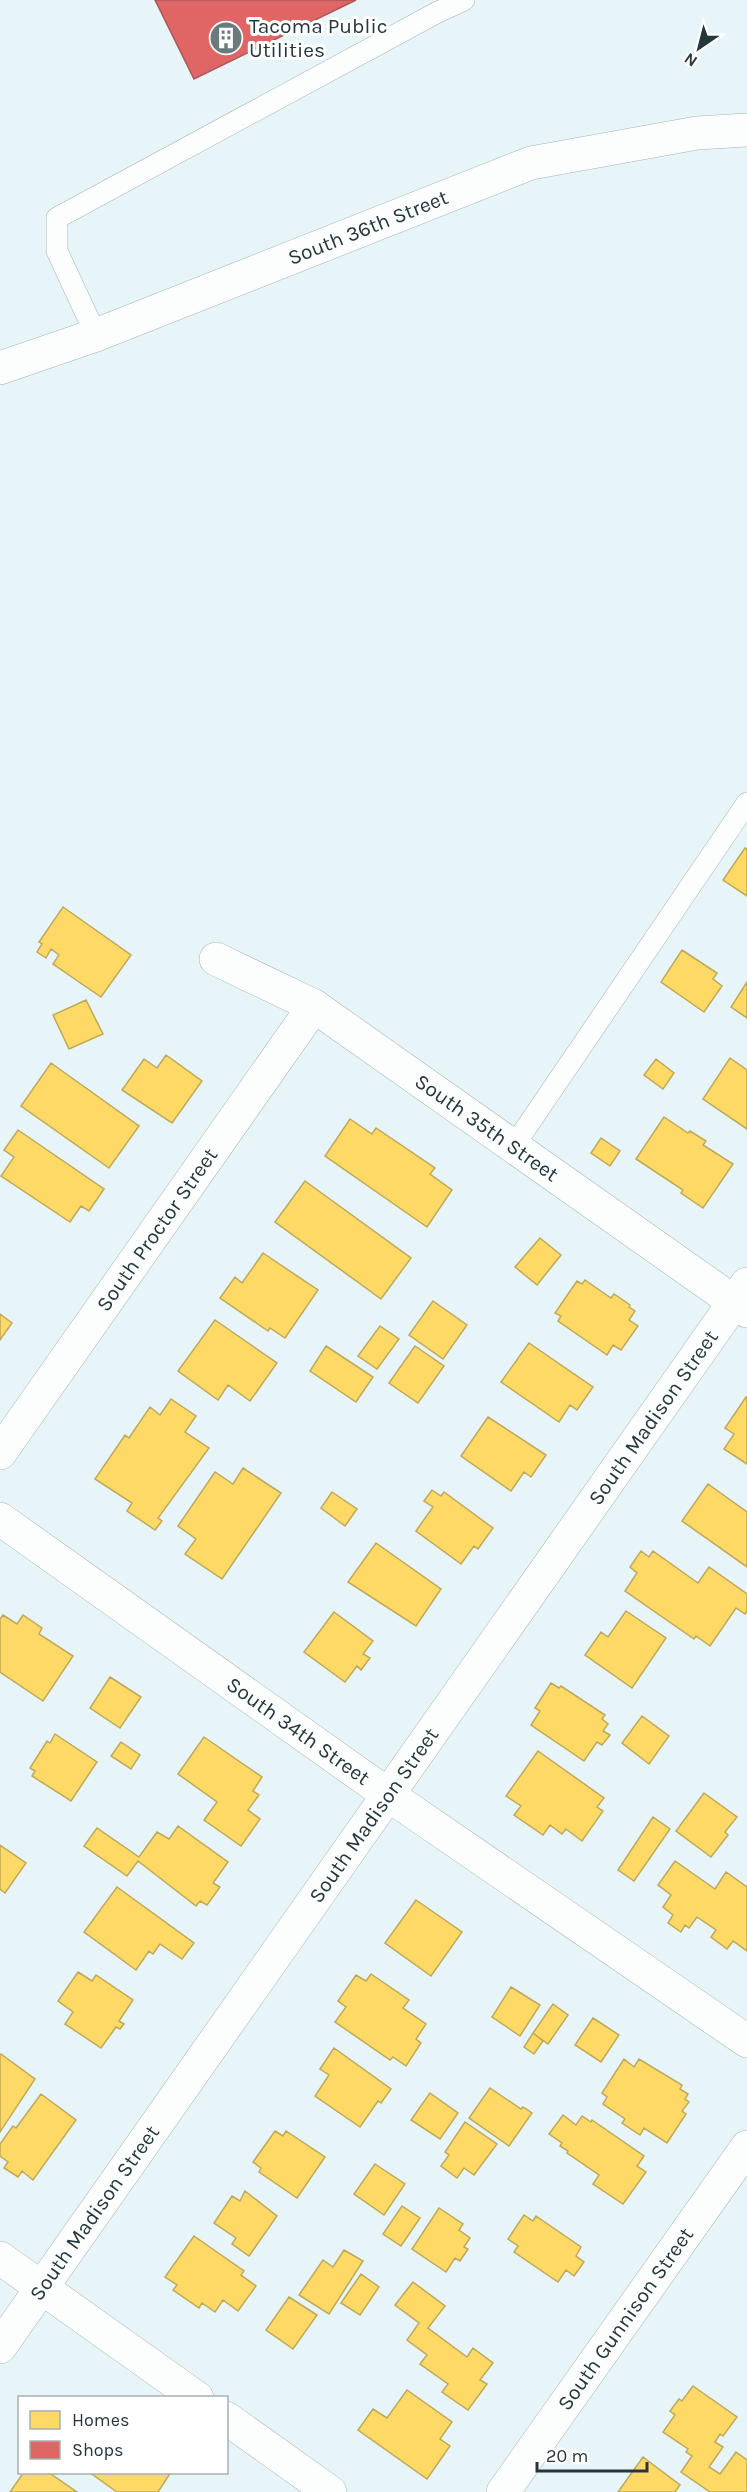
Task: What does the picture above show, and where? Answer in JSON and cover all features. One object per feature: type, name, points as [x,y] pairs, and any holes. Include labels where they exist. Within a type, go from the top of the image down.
[{"type":"street","name":"South 36th Street","points":[[0,368],[96,335],[531,163],[697,133],[747,130]]},
{"type":"street","name":"South 35th Street","points":[[216,959],[314,1006],[513,1147],[743,1299]]},
{"type":"street","name":"South Proctor Street","points":[[0,1453],[314,1006]]},
{"type":"street","name":"South Madison Street","points":[[0,2347],[387,1794],[743,1299]]},
{"type":"street","name":"South 34th Street","points":[[0,1519],[387,1794],[747,2041]]},
{"type":"street","name":"South Gunnison Street","points":[[503,2492],[747,2147]]},
{"type":"street","points":[[0,2258],[196,2396]]},
{"type":"street","points":[[228,2419],[330,2492]]},
{"type":"lane","points":[[96,335],[57,251],[57,218],[464,0]]},
{"type":"lane","points":[[513,1147],[747,802]]},
{"type":"building: Homes","points":[[745,848],[747,849],[747,896],[723,880]]},
{"type":"building: Homes","points":[[63,907],[131,955],[101,997],[53,964],[59,955],[51,949],[46,958],[37,952],[42,944],[39,942]]},
{"type":"building: Homes","points":[[682,950],[717,973],[713,979],[722,986],[704,1012],[661,982]]},
{"type":"building: Homes","points":[[747,982],[747,1018],[731,1007]]},
{"type":"building: Homes","points":[[86,1000],[103,1034],[69,1049],[53,1015]]},
{"type":"building: Homes","points":[[166,1055],[202,1081],[172,1123],[122,1090],[144,1059],[157,1068]]},
{"type":"building: Homes","points":[[730,1058],[747,1070],[747,1129],[703,1099]]},
{"type":"building: Homes","points":[[656,1059],[674,1073],[663,1089],[644,1075]]},
{"type":"building: Homes","points":[[51,1063],[139,1126],[109,1168],[21,1106]]},
{"type":"building: Homes","points":[[664,1117],[688,1133],[690,1131],[706,1141],[703,1145],[733,1164],[703,1208],[681,1193],[683,1190],[636,1159]]},
{"type":"building: Homes","points":[[350,1119],[372,1134],[376,1128],[435,1168],[430,1174],[452,1190],[427,1227],[325,1156]]},
{"type":"building: Homes","points":[[18,1130],[104,1189],[89,1211],[81,1206],[70,1222],[1,1176],[14,1157],[4,1150]]},
{"type":"building: Homes","points":[[601,1138],[620,1151],[610,1166],[591,1153]]},
{"type":"building: Homes","points":[[305,1181],[411,1258],[381,1299],[275,1222]]},
{"type":"building: Homes","points":[[540,1238],[561,1255],[537,1285],[515,1267]]},
{"type":"building: Homes","points":[[263,1253],[318,1290],[285,1338],[270,1328],[268,1331],[220,1298],[235,1277],[242,1283]]},
{"type":"building: Homes","points":[[585,1280],[611,1298],[614,1294],[635,1311],[629,1320],[638,1326],[621,1350],[613,1345],[607,1355],[558,1321],[561,1316],[555,1313],[577,1281],[582,1284]]},
{"type":"building: Homes","points":[[433,1301],[467,1325],[443,1359],[409,1335]]},
{"type":"building: Homes","points":[[0,1314],[12,1323],[0,1340]]},
{"type":"building: Homes","points":[[215,1320],[277,1363],[250,1401],[228,1385],[218,1400],[178,1371]]},
{"type":"building: Homes","points":[[380,1326],[399,1339],[377,1369],[358,1356]]},
{"type":"building: Homes","points":[[529,1343],[593,1387],[577,1410],[570,1405],[559,1422],[501,1382]]},
{"type":"building: Homes","points":[[326,1346],[373,1377],[356,1402],[310,1371]]},
{"type":"building: Homes","points":[[415,1346],[444,1366],[418,1403],[389,1383]]},
{"type":"building: Homes","points":[[746,1397],[747,1464],[724,1449],[734,1434],[725,1428]]},
{"type":"building: Homes","points":[[171,1399],[196,1416],[185,1432],[209,1448],[158,1518],[162,1521],[155,1530],[127,1511],[132,1503],[95,1479],[125,1435],[129,1438],[150,1407],[160,1415]]},
{"type":"building: Homes","points":[[488,1417],[546,1455],[531,1477],[524,1472],[511,1491],[461,1456]]},
{"type":"building: Homes","points":[[243,1468],[281,1493],[222,1579],[185,1554],[196,1539],[178,1526],[215,1472],[233,1484]]},
{"type":"building: Homes","points":[[708,1484],[747,1512],[747,1567],[682,1521]]},
{"type":"building: Homes","points":[[432,1490],[441,1496],[444,1492],[493,1528],[478,1549],[474,1546],[461,1564],[416,1531],[433,1507],[424,1501]]},
{"type":"building: Homes","points":[[332,1492],[357,1509],[345,1526],[321,1508]]},
{"type":"building: Homes","points":[[376,1543],[441,1589],[416,1626],[348,1582]]},
{"type":"building: Homes","points":[[641,1551],[649,1557],[653,1551],[698,1583],[709,1567],[747,1594],[747,1611],[745,1614],[736,1608],[710,1646],[696,1636],[694,1639],[625,1591],[637,1573],[630,1567]]},
{"type":"building: Homes","points":[[626,1611],[666,1638],[632,1688],[585,1655],[601,1632],[608,1637]]},
{"type":"building: Homes","points":[[334,1612],[373,1641],[363,1654],[370,1658],[361,1670],[357,1666],[345,1682],[304,1652]]},
{"type":"building: Homes","points":[[3,1615],[17,1624],[23,1615],[42,1628],[39,1634],[73,1656],[43,1701],[0,1672],[0,1619]]},
{"type":"building: Homes","points":[[110,1677],[141,1697],[120,1728],[90,1708]]},
{"type":"building: Homes","points":[[551,1683],[559,1688],[561,1686],[605,1715],[602,1719],[608,1724],[603,1731],[610,1735],[602,1745],[597,1742],[584,1761],[531,1725],[540,1711],[535,1708]]},
{"type":"building: Homes","points":[[642,1716],[669,1736],[649,1764],[622,1743]]},
{"type":"building: Homes","points":[[55,1734],[97,1762],[71,1801],[32,1776],[35,1771],[30,1768],[47,1741],[50,1743]]},
{"type":"building: Homes","points":[[204,1737],[262,1777],[253,1791],[259,1795],[248,1810],[260,1819],[241,1846],[204,1820],[217,1802],[178,1774]]},
{"type":"building: Homes","points":[[121,1742],[140,1755],[131,1769],[111,1756]]},
{"type":"building: Homes","points":[[538,1751],[604,1798],[597,1807],[603,1811],[582,1841],[566,1829],[562,1834],[550,1825],[543,1835],[514,1815],[521,1806],[506,1796]]},
{"type":"building: Homes","points":[[704,1793],[737,1817],[725,1832],[728,1835],[711,1857],[676,1831]]},
{"type":"building: Homes","points":[[653,1817],[670,1829],[634,1881],[618,1870]]},
{"type":"building: Homes","points":[[178,1826],[228,1862],[213,1883],[220,1887],[207,1905],[200,1901],[196,1906],[138,1861],[127,1876],[84,1846],[97,1828],[139,1857],[157,1832],[169,1839]]},
{"type":"building: Homes","points":[[0,1845],[26,1863],[5,1893],[0,1889]]},
{"type":"building: Homes","points":[[675,1861],[715,1889],[726,1872],[747,1887],[747,1951],[733,1941],[727,1949],[711,1937],[716,1930],[697,1917],[689,1928],[685,1925],[681,1932],[668,1923],[673,1915],[663,1907],[671,1895],[658,1885]]},
{"type":"building: Homes","points":[[117,1887],[194,1943],[182,1959],[160,1944],[153,1954],[149,1951],[136,1970],[84,1932]]},
{"type":"building: Homes","points":[[416,1900],[462,1932],[431,1976],[385,1943]]},
{"type":"building: Homes","points":[[78,1972],[92,1981],[96,1975],[133,2000],[119,2021],[124,2024],[120,2029],[116,2027],[101,2048],[65,2024],[73,2012],[58,2001]]},
{"type":"building: Homes","points":[[371,1974],[409,2000],[403,2008],[426,2024],[416,2039],[421,2043],[406,2066],[393,2057],[390,2060],[335,2022],[346,2007],[338,2001],[356,1975],[366,1981]]},
{"type":"building: Homes","points":[[511,1987],[540,2005],[520,2036],[492,2017]]},
{"type":"building: Homes","points":[[553,2004],[568,2015],[548,2044],[533,2033]]},
{"type":"building: Homes","points":[[593,2018],[619,2035],[601,2062],[575,2045]]},
{"type":"building: Homes","points":[[533,2033],[543,2041],[534,2054],[524,2047]]},
{"type":"building: Homes","points":[[334,2048],[391,2089],[381,2103],[378,2101],[360,2127],[315,2096],[329,2075],[320,2069]]},
{"type":"building: Homes","points":[[0,2055],[35,2079],[0,2132]]},
{"type":"building: Homes","points":[[624,2059],[634,2067],[639,2059],[682,2085],[680,2089],[688,2094],[685,2099],[689,2102],[682,2111],[686,2114],[667,2143],[644,2128],[640,2135],[622,2123],[625,2119],[603,2104],[607,2097],[602,2093]]},
{"type":"building: Homes","points":[[490,2088],[521,2109],[523,2107],[532,2113],[509,2146],[469,2118]]},
{"type":"building: Homes","points":[[430,2093],[458,2113],[440,2139],[411,2120]]},
{"type":"building: Homes","points":[[41,2094],[76,2120],[33,2180],[22,2171],[18,2177],[4,2168],[8,2162],[0,2156],[0,2144],[13,2126],[16,2128]]},
{"type":"building: Homes","points":[[563,2115],[576,2125],[582,2116],[591,2122],[592,2120],[644,2156],[637,2166],[646,2172],[623,2204],[593,2184],[599,2175],[567,2153],[568,2151],[560,2146],[562,2143],[549,2134]]},
{"type":"building: Homes","points":[[465,2122],[497,2144],[474,2175],[464,2168],[457,2178],[441,2166],[449,2155],[445,2152]]},
{"type":"building: Homes","points":[[275,2131],[283,2136],[286,2131],[325,2157],[297,2198],[259,2172],[261,2168],[253,2162]]},
{"type":"building: Homes","points":[[375,2164],[405,2184],[384,2215],[354,2194]]},
{"type":"building: Homes","points":[[245,2191],[277,2216],[249,2256],[232,2244],[236,2238],[214,2223],[232,2196],[240,2201]]},
{"type":"building: Homes","points":[[402,2206],[420,2218],[401,2246],[383,2234]]},
{"type":"building: Homes","points":[[439,2208],[463,2224],[459,2230],[470,2238],[464,2247],[468,2249],[460,2261],[455,2258],[446,2272],[412,2249]]},
{"type":"building: Homes","points":[[524,2215],[533,2221],[536,2216],[581,2247],[576,2256],[584,2262],[574,2276],[566,2270],[558,2282],[514,2252],[518,2246],[508,2239]]},
{"type":"building: Homes","points":[[194,2236],[244,2271],[241,2275],[256,2286],[238,2311],[223,2300],[215,2312],[202,2303],[199,2308],[173,2290],[177,2285],[165,2277]]},
{"type":"building: Homes","points":[[344,2250],[363,2261],[329,2314],[299,2295],[323,2260],[333,2267]]},
{"type":"building: Homes","points":[[361,2274],[379,2287],[360,2315],[341,2303]]},
{"type":"building: Homes","points":[[413,2282],[445,2306],[428,2328],[467,2357],[473,2348],[493,2363],[480,2380],[487,2384],[468,2410],[442,2392],[448,2384],[420,2364],[427,2355],[407,2340],[419,2323],[395,2305]]},
{"type":"building: Homes","points":[[289,2297],[317,2315],[293,2349],[266,2330]]},
{"type":"building: Homes","points":[[693,2386],[737,2417],[723,2436],[720,2434],[715,2442],[723,2447],[709,2467],[720,2474],[736,2452],[747,2460],[747,2492],[710,2492],[681,2472],[692,2456],[686,2452],[688,2449],[663,2432],[675,2415],[670,2411],[679,2399],[682,2401]]},
{"type":"building: Homes","points":[[407,2390],[452,2422],[440,2439],[450,2446],[427,2479],[358,2430],[373,2409],[387,2418]]},
{"type":"building: Homes","points":[[643,2457],[680,2485],[675,2492],[618,2492]]},
{"type":"building: Homes","points":[[23,2474],[51,2474],[77,2492],[10,2492]]},
{"type":"building: Homes","points":[[92,2474],[170,2474],[158,2492],[117,2492]]},
{"type":"building: Shops","name":"Tacoma Public Utilities","points":[[155,0],[356,0],[194,79]]},
{"type":"place","name":"Tacoma Public Utilities","points":[[226,38]]}]
